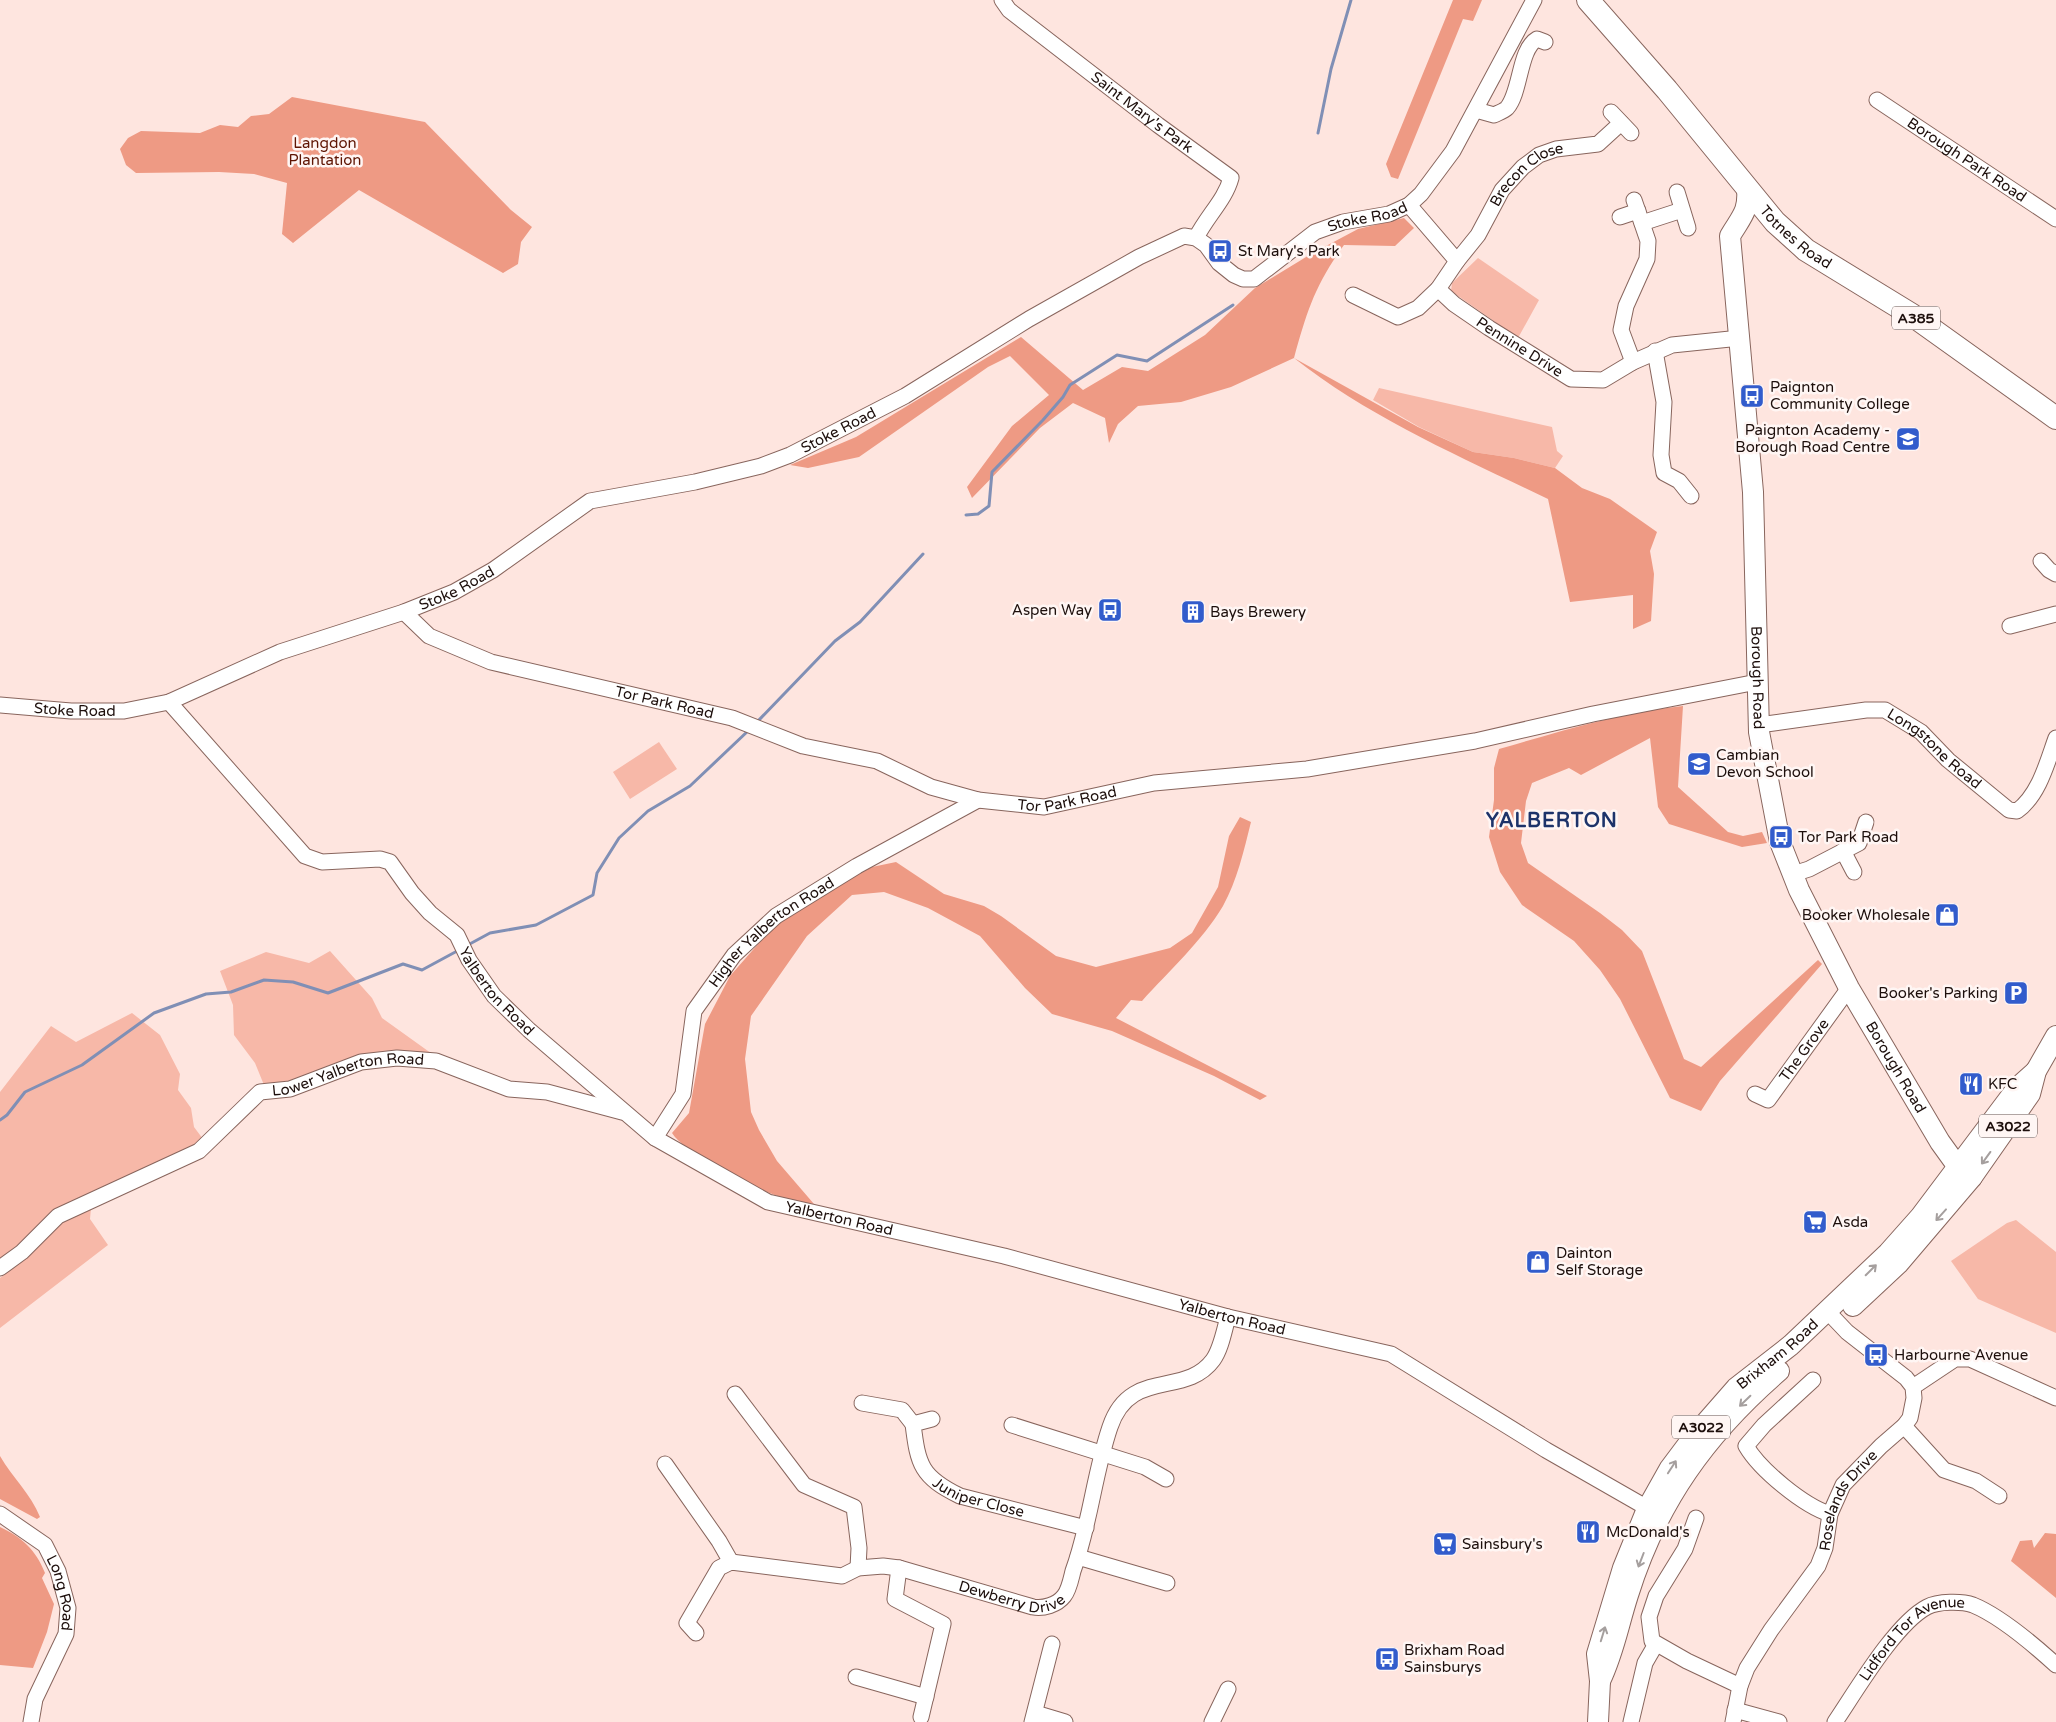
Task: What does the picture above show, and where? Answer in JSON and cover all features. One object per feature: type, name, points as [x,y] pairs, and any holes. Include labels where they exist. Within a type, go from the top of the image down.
[{"type":"highway","name":"Totnes Road","points":[[1588,0],[1667,90],[1775,222],[1806,250],[1912,315],[2056,418]]},
{"type":"main road","name":"Borough Road","points":[[1747,189],[1748,204],[1743,216],[1730,236],[1753,492],[1759,724],[1770,795],[1780,842],[1793,874],[1849,988],[1940,1142],[1965,1172]]},
{"type":"main road","points":[[1743,216],[1758,215],[1775,222]]},
{"type":"main road","name":"Brixham Road","points":[[1598,1722],[1600,1682],[1597,1654],[1623,1568],[1654,1512],[1670,1468],[1719,1406],[1736,1388],[1898,1264],[1965,1172],[2030,1094],[2036,1071],[2056,1036]]},
{"type":"street","name":"Saint Mary's Park","points":[[1002,0],[1009,10],[1158,125],[1231,178],[1227,193],[1206,217],[1196,238]]},
{"type":"street","name":"Stoke Road","points":[[0,704],[71,711],[124,711],[169,702],[280,652],[404,612],[454,592],[493,570],[590,501],[695,482],[761,466],[790,455],[905,396],[1029,319],[1139,256],[1184,236],[1196,238],[1206,245],[1219,263],[1234,275],[1243,279],[1254,279],[1315,232],[1343,222],[1389,214],[1408,205],[1421,194],[1434,178],[1476,110],[1534,0]]},
{"type":"street","points":[[1476,110],[1494,115],[1507,109],[1515,95],[1524,61],[1532,42],[1537,39],[1545,42]]},
{"type":"street","name":"Borough Park Road","points":[[1876,100],[2056,218]]},
{"type":"street","name":"Brecon Close","points":[[1456,261],[1478,235],[1502,190],[1523,166],[1539,155],[1556,148],[1598,144],[1621,122]]},
{"type":"street","points":[[1677,192],[1688,228]]},
{"type":"street","points":[[1353,295],[1398,317],[1418,308],[1438,289],[1456,261],[1408,205]]},
{"type":"street","points":[[1620,217],[1638,211],[1682,210]]},
{"type":"street","points":[[1633,362],[1620,330],[1626,306],[1648,259],[1648,242],[1638,211]]},
{"type":"street","name":"Pennine Drive","points":[[1438,289],[1454,304],[1493,331],[1571,379],[1603,380],[1633,362],[1672,345],[1740,338]]},
{"type":"street","points":[[1655,351],[1664,402],[1662,455],[1664,473],[1678,481],[1691,496]]},
{"type":"street","points":[[2041,560],[2049,570],[2056,574]]},
{"type":"street","name":"Tor Park Road","points":[[404,612],[429,636],[491,662],[743,722],[803,746],[877,761],[931,787],[978,800],[1044,807],[1154,783],[1308,770],[1466,743],[1593,714],[1757,682]]},
{"type":"street","points":[[2010,626],[2056,614]]},
{"type":"street","name":"Yalberton Road","points":[[169,702],[305,856],[322,862],[380,859],[390,862],[412,893],[430,913],[457,935],[469,960],[494,996],[529,1030],[655,1138],[768,1202],[1004,1256],[1228,1317],[1391,1354],[1546,1450],[1654,1512]]},
{"type":"street","name":"Longstone Road","points":[[1759,724],[1866,710],[1884,710],[1921,732],[1948,760],[2009,810],[2017,811],[2028,800],[2041,778],[2056,738]]},
{"type":"street","name":"Higher Yalberton Road","points":[[655,1138],[683,1094],[692,1042],[694,1012],[734,955],[776,916],[857,866],[978,800]]},
{"type":"street","points":[[1793,874],[1809,869],[1859,843],[1866,822]]},
{"type":"street","points":[[1843,851],[1854,872]]},
{"type":"street","name":"The Grove","points":[[1755,1094],[1768,1100],[1849,988]]},
{"type":"street","name":"Lower Yalberton Road","points":[[0,1268],[22,1252],[58,1216],[199,1151],[260,1092],[290,1089],[361,1062],[397,1058],[436,1061],[509,1089],[547,1092],[626,1113]]},
{"type":"street","points":[[1832,1316],[1846,1332],[1895,1368],[1913,1387],[1955,1359],[1970,1359],[2056,1398]]},
{"type":"street","name":"Dewberry Drive","points":[[731,1562],[842,1576],[858,1568],[883,1566],[899,1568],[1042,1609],[1064,1596],[1078,1557],[1102,1453],[1115,1412],[1125,1399],[1138,1390],[1175,1381],[1197,1373],[1212,1361],[1220,1345],[1228,1317]]},
{"type":"street","points":[[1813,1380],[1764,1425],[1746,1446],[1760,1463],[1802,1502],[1830,1514]]},
{"type":"street","name":"Roselands Drive","points":[[1734,1716],[1740,1686],[1747,1668],[1771,1630],[1818,1566],[1825,1548],[1830,1514],[1843,1485],[1880,1446],[1904,1426],[1913,1408],[1913,1387]]},
{"type":"street","points":[[735,1394],[804,1485],[854,1507],[859,1548],[858,1568]]},
{"type":"street","points":[[862,1403],[902,1410],[913,1424],[932,1419]]},
{"type":"street","name":"Juniper Close","points":[[913,1424],[917,1457],[923,1469],[945,1488],[960,1496],[1086,1528]]},
{"type":"street","points":[[1012,1425],[1145,1467],[1166,1479]]},
{"type":"street","points":[[1904,1426],[1944,1470],[1976,1481],[1999,1496]]},
{"type":"street","points":[[665,1464],[719,1541],[731,1562],[719,1568],[687,1623],[696,1633]]},
{"type":"street","name":"Long Road","points":[[0,1514],[45,1545],[58,1571],[68,1608],[66,1634],[35,1699],[31,1722]]},
{"type":"street","points":[[1696,1518],[1685,1550],[1656,1596],[1649,1617],[1652,1641],[1740,1686]]},
{"type":"street","points":[[1078,1557],[1167,1583]]},
{"type":"street","points":[[899,1568],[895,1599],[943,1624],[921,1717]]},
{"type":"street","name":"Lidford Tor Avenue","points":[[1835,1722],[1895,1636],[1928,1606],[1948,1603],[1972,1605],[2034,1645],[2056,1665]]},
{"type":"street","points":[[1052,1644],[1034,1717],[1065,1722]]},
{"type":"street","points":[[1631,1722],[1645,1663],[1656,1644]]},
{"type":"street","points":[[856,1677],[926,1697]]},
{"type":"street","points":[[1212,1722],[1228,1689]]},
{"type":"street","points":[[1734,1716],[1779,1722]]},
{"type":"shaded area","points":[[1478,258],[1539,300],[1518,338],[1451,291],[1452,283]]},
{"type":"shaded area","points":[[1379,388],[1552,427],[1557,451],[1563,456],[1555,468],[1514,458],[1473,452],[1419,427],[1373,400]]},
{"type":"shaded area","points":[[659,742],[677,769],[630,799],[613,772]]},
{"type":"shaded area","points":[[330,951],[372,998],[382,1018],[435,1056],[264,1085],[255,1063],[234,1035],[233,1005],[220,971],[266,952],[309,963]]},
{"type":"shaded area","points":[[132,1013],[160,1035],[180,1074],[178,1090],[191,1108],[194,1127],[203,1139],[192,1148],[142,1171],[0,1261],[0,1092],[51,1026],[76,1042]]},
{"type":"shaded area","points":[[91,1208],[90,1219],[108,1245],[0,1328],[0,1278],[28,1256],[62,1222]]},
{"type":"shaded area","points":[[2016,1220],[2056,1252],[2056,1333],[1978,1299],[1951,1261],[2007,1223]]},
{"type":"green space","points":[[1453,0],[1482,0],[1473,21],[1463,19],[1398,179],[1391,177],[1386,164]]},
{"type":"green space","name":"Langdon Plantation","points":[[292,97],[425,122],[511,210],[532,227],[521,242],[518,264],[503,273],[359,190],[293,243],[282,234],[287,183],[254,174],[219,172],[136,173],[126,165],[120,149],[128,138],[141,131],[200,133],[220,125],[238,127],[251,116],[269,114]]},
{"type":"green space","points":[[1404,218],[1414,228],[1395,246],[1344,245],[1334,259],[1313,299],[1294,358],[1231,387],[1181,402],[1138,406],[1118,424],[1109,443],[1105,418],[1073,403],[1040,428],[972,498],[967,487],[1012,426],[1049,395],[1010,356],[988,367],[859,457],[808,468],[790,465],[856,437],[1021,337],[1083,390],[1122,367],[1148,371],[1205,335],[1255,288],[1311,254],[1358,229]]},
{"type":"green space","points":[[1294,358],[1418,427],[1473,452],[1514,458],[1555,468],[1582,488],[1610,499],[1657,532],[1650,551],[1654,574],[1651,621],[1633,629],[1633,595],[1570,602],[1548,499],[1449,452],[1385,418],[1323,380]]},
{"type":"green space","points":[[1683,706],[1678,787],[1728,832],[1743,836],[1762,832],[1767,843],[1742,847],[1669,824],[1658,807],[1650,738],[1581,775],[1569,768],[1532,783],[1526,801],[1521,843],[1528,863],[1600,913],[1622,930],[1642,951],[1684,1059],[1701,1067],[1818,960],[1822,964],[1720,1081],[1701,1111],[1670,1098],[1620,999],[1600,970],[1574,941],[1522,905],[1500,872],[1489,837],[1494,800],[1494,768],[1499,749],[1613,718]]},
{"type":"green space","points":[[1240,817],[1251,822],[1236,876],[1228,896],[1215,919],[1195,944],[1142,1001],[1131,1000],[1116,1018],[1267,1096],[1260,1100],[1214,1076],[1112,1031],[1052,1014],[1025,988],[980,936],[928,908],[884,892],[852,895],[807,936],[751,1016],[745,1059],[751,1112],[777,1161],[814,1204],[784,1198],[741,1180],[692,1151],[672,1133],[689,1113],[705,1024],[730,976],[774,926],[814,898],[872,867],[896,862],[944,894],[984,906],[1056,956],[1096,967],[1170,948],[1192,933],[1218,887],[1229,836]]},
{"type":"green space","points":[[0,1456],[32,1501],[40,1517],[37,1519],[0,1499]]},
{"type":"green space","points":[[0,1527],[22,1540],[33,1551],[45,1573],[42,1578],[54,1604],[47,1632],[33,1668],[0,1665]]},
{"type":"green space","points":[[2045,1533],[2056,1534],[2056,1598],[2011,1561],[2020,1541],[2032,1540],[2034,1548]]},
{"type":"waterway","points":[[1318,133],[1331,69],[1351,0]]},
{"type":"waterway","points":[[966,515],[978,514],[989,506],[992,472],[1043,420],[1063,397],[1070,385],[1117,355],[1147,361],[1233,305]]},
{"type":"waterway","points":[[757,722],[835,641],[860,622],[923,554]]},
{"type":"waterway","points":[[466,946],[490,933],[536,925],[593,895],[597,873],[619,838],[648,811],[690,786],[749,730]]},
{"type":"waterway","points":[[0,1120],[7,1115],[25,1092],[82,1065],[154,1013],[206,994],[231,992],[264,980],[293,982],[328,993],[403,964],[422,970],[459,950]]},
{"type":"place","name":"St Mary's Park","points":[[1220,251]]},
{"type":"place","name":"Paignton Community College","points":[[1752,396]]},
{"type":"place","name":"Paignton Academy - Borough Road Centre","points":[[1908,439]]},
{"type":"place","name":"Aspen Way","points":[[1110,610]]},
{"type":"place","name":"Bays Brewery","points":[[1193,612]]},
{"type":"place","name":"Cambian Devon School","points":[[1699,764]]},
{"type":"place","name":"Tor Park Road","points":[[1781,837]]},
{"type":"place","name":"Booker Wholesale","points":[[1947,915]]},
{"type":"place","name":"Booker's Parking","points":[[2016,993]]},
{"type":"place","name":"KFC","points":[[1971,1084]]},
{"type":"place","name":"Asda","points":[[1815,1222]]},
{"type":"place","name":"Dainton Self Storage","points":[[1538,1262]]},
{"type":"place","name":"Harbourne Avenue","points":[[1876,1355]]},
{"type":"place","name":"McDonald's","points":[[1588,1532]]},
{"type":"place","name":"Sainsbury's","points":[[1445,1544]]},
{"type":"place","name":"Brixham Road Sainsburys","points":[[1387,1659]]},
{"type":"district","name":"YALBERTON","points":[[1552,820]]}]
